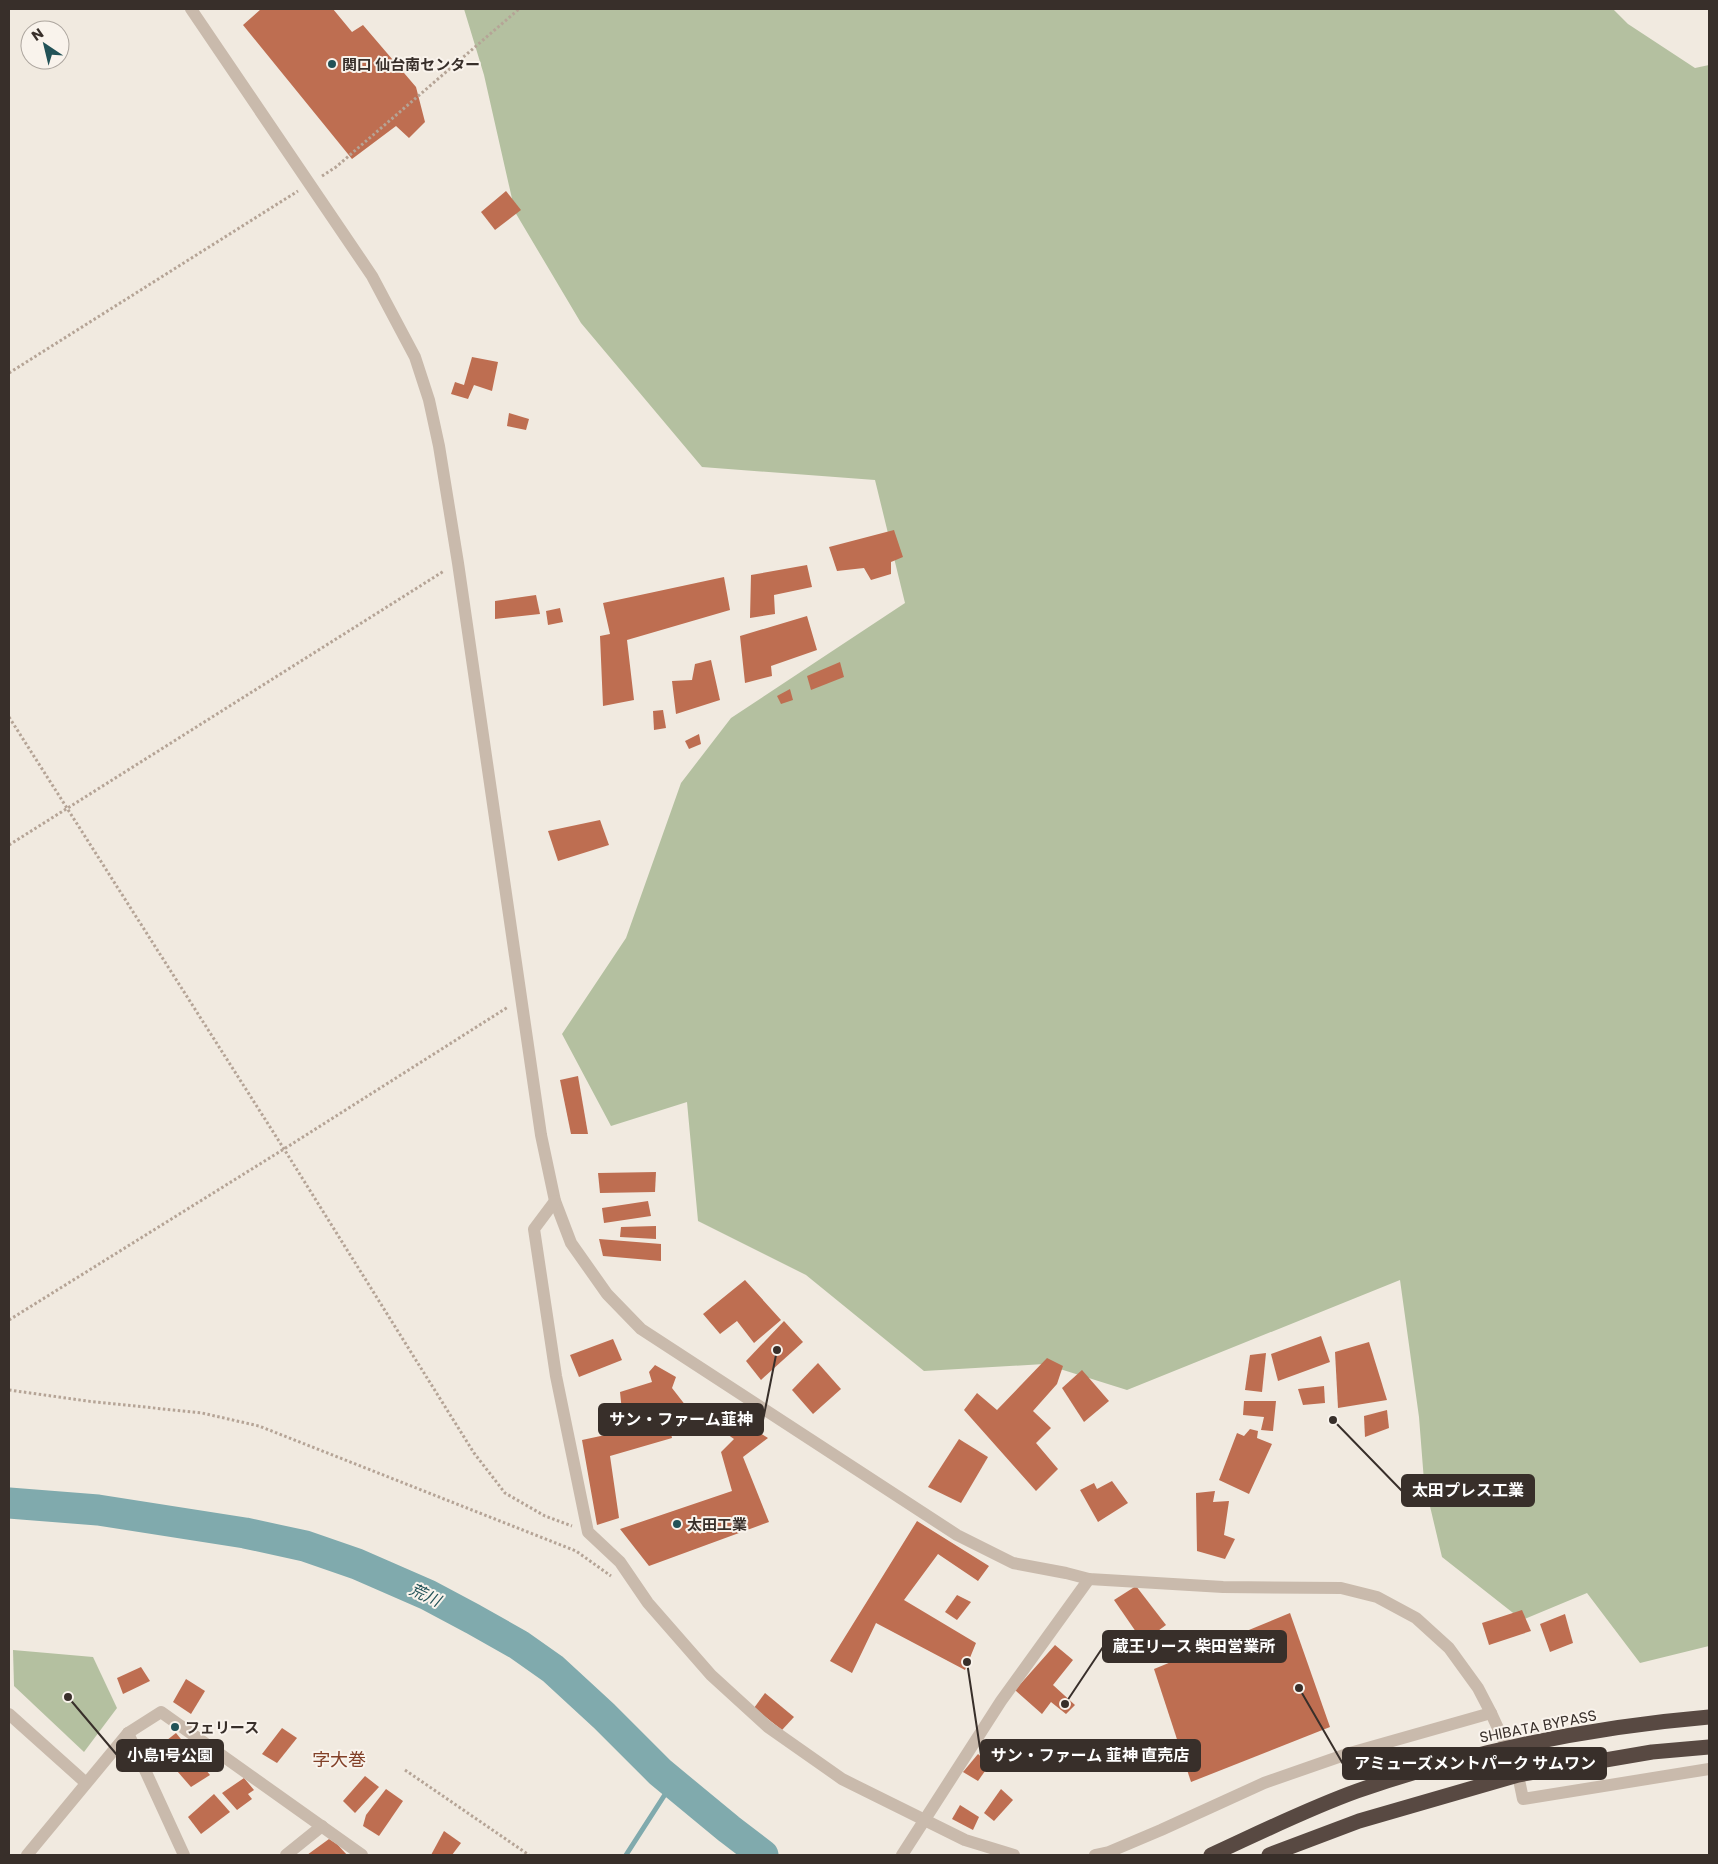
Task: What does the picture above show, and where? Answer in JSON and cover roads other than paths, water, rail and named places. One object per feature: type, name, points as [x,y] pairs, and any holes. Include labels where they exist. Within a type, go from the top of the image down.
[{"type":"highway","name":"SHIBATA BYPASS","points":[[1211,1855],[1356,1792],[1462,1759],[1508,1748],[1663,1721],[1709,1717]]},
{"type":"highway","points":[[1269,1855],[1359,1821],[1518,1775],[1652,1752],[1709,1747]]},
{"type":"street","points":[[191,9],[372,276],[415,357],[429,400],[458,564],[520,999],[540,1126],[555,1202],[571,1243],[607,1294],[641,1329],[957,1535],[1013,1563],[1089,1579],[1223,1587],[1341,1588],[1377,1597],[1416,1618],[1449,1648],[1478,1688],[1508,1748],[1518,1775],[1523,1799],[1709,1769]]},
{"type":"street","points":[[555,1202],[534,1229],[556,1376],[588,1532],[620,1562],[648,1603],[711,1675],[768,1727],[842,1779],[965,1840],[1014,1855]]},
{"type":"street","points":[[902,1854],[1001,1702],[1089,1579]]},
{"type":"street","points":[[27,1855],[128,1733],[161,1712],[362,1855]]},
{"type":"street","points":[[1095,1855],[1109,1852],[1264,1784],[1350,1753],[1491,1713]]},
{"type":"street","points":[[9,1714],[86,1783]]},
{"type":"street","points":[[128,1733],[184,1855]]},
{"type":"street","points":[[286,1855],[322,1826]]},
{"type":"waterway","name":"荒川","points":[[9,1503],[98,1510],[245,1533],[305,1546],[357,1564],[428,1595],[519,1645],[553,1669],[604,1716],[660,1772],[763,1855]]},
{"type":"waterway","points":[[626,1855],[673,1782]]},
{"type":"place","name":"関口 仙台南センター","points":[[332,64]]},
{"type":"place","name":"サン・ファーム韮神","points":[[777,1350]]},
{"type":"place","name":"太田プレス工業","points":[[1333,1420]]},
{"type":"place","name":"太田工業","points":[[677,1524]]},
{"type":"place","name":"サン・ファーム 韮神 直売店","points":[[967,1662]]},
{"type":"place","name":"アミューズメントパーク サムワン","points":[[1299,1688]]},
{"type":"place","name":"小島1号公園","points":[[68,1697]]},
{"type":"place","name":"蔵王リース 柴田営業所","points":[[1065,1704]]},
{"type":"place","name":"フェリース","points":[[175,1727]]},
{"type":"district","name":"字大巻","points":[[339,1759]]}]
